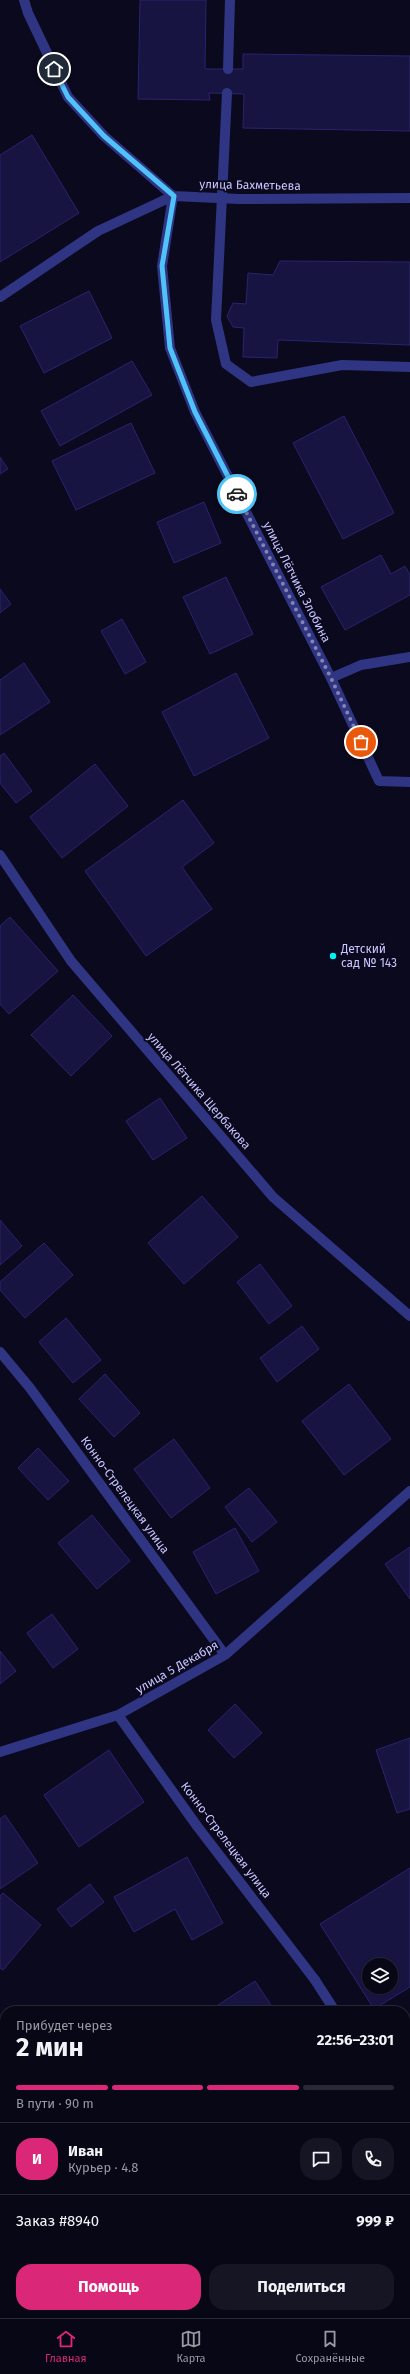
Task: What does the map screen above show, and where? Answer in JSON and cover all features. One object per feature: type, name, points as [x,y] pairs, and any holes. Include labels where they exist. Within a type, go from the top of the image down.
[{"type":"street","points":[[24,0],[28,13],[68,97],[104,136],[174,196]]},
{"type":"street","points":[[228,69],[230,0]]},
{"type":"street","points":[[227,93],[216,320],[226,364],[251,382],[342,365],[410,367]]},
{"type":"street","name":"улица Бахметьева","points":[[0,297],[98,231],[174,196],[223,199],[410,198]]},
{"type":"street","name":"улица Лётчика Злобина","points":[[174,196],[162,266],[170,348],[195,412],[331,678],[379,781],[410,782]]},
{"type":"street","points":[[331,678],[361,665],[410,657]]},
{"type":"street","name":"улица Лётчика Щербакова","points":[[0,855],[71,962],[273,1197],[410,1316]]},
{"type":"street","name":"Конно-Стрелецкая улица","points":[[0,1352],[30,1388],[225,1655]]},
{"type":"street","name":"улица 5 Декабря","points":[[0,1752],[118,1715],[225,1655],[410,1491]]},
{"type":"street","name":"Конно-Стрелецкая улица","points":[[118,1715],[197,1826],[315,1980],[332,2006]]},
{"type":"building","points":[[140,0],[206,0],[205,69],[243,69],[243,54],[410,56],[410,131],[243,128],[244,94],[209,93],[210,100],[138,99]]},
{"type":"building","points":[[32,135],[79,213],[0,262],[0,155]]},
{"type":"building","points":[[280,261],[410,262],[410,345],[278,340],[277,358],[243,357],[244,328],[233,327],[227,316],[233,303],[246,304],[248,273],[273,275]]},
{"type":"building","points":[[89,291],[112,338],[44,373],[20,326]]},
{"type":"building","points":[[132,361],[152,395],[60,446],[41,411]]},
{"type":"building","points":[[344,416],[394,513],[343,539],[293,443]]},
{"type":"building","points":[[131,423],[155,473],[76,510],[52,461]]},
{"type":"building","points":[[0,457],[8,469],[0,474]]},
{"type":"building","points":[[204,502],[221,543],[174,563],[157,522]]},
{"type":"building","points":[[381,555],[391,574],[405,566],[410,575],[410,595],[345,630],[321,587]]},
{"type":"building","points":[[226,577],[253,634],[210,654],[183,597]]},
{"type":"building","points":[[0,589],[11,604],[0,613]]},
{"type":"building","points":[[122,619],[146,662],[125,674],[101,631]]},
{"type":"building","points":[[24,663],[50,702],[0,735],[0,680]]},
{"type":"building","points":[[236,673],[269,738],[194,776],[162,712]]},
{"type":"building","points":[[4,753],[32,791],[16,803],[0,783],[0,756]]},
{"type":"building","points":[[95,764],[128,806],[62,858],[30,817]]},
{"type":"building","points":[[183,800],[214,843],[182,867],[212,909],[146,956],[85,871]]},
{"type":"building","points":[[10,917],[58,971],[9,1014],[0,1004],[0,926]]},
{"type":"building","points":[[73,995],[112,1036],[71,1076],[31,1035]]},
{"type":"building","points":[[160,1098],[187,1138],[153,1160],[126,1121]]},
{"type":"building","points":[[202,1196],[238,1237],[184,1284],[148,1243]]},
{"type":"building","points":[[0,1220],[22,1246],[0,1265]]},
{"type":"building","points":[[44,1243],[73,1275],[25,1318],[0,1290],[0,1282]]},
{"type":"building","points":[[260,1264],[292,1306],[269,1324],[237,1282]]},
{"type":"building","points":[[66,1318],[101,1360],[73,1383],[39,1342]]},
{"type":"building","points":[[302,1326],[319,1349],[277,1382],[260,1358]]},
{"type":"building","points":[[105,1374],[140,1413],[114,1437],[79,1399]]},
{"type":"building","points":[[349,1384],[391,1439],[344,1475],[302,1421]]},
{"type":"building","points":[[174,1439],[210,1488],[171,1518],[134,1469]]},
{"type":"building","points":[[38,1448],[69,1481],[48,1500],[18,1468]]},
{"type":"building","points":[[249,1488],[277,1522],[252,1542],[225,1507]]},
{"type":"building","points":[[92,1515],[130,1561],[97,1589],[58,1543]]},
{"type":"building","points":[[235,1528],[259,1571],[216,1594],[193,1552]]},
{"type":"building","points":[[410,1547],[410,1599],[385,1564]]},
{"type":"building","points":[[52,1614],[78,1649],[53,1668],[27,1633]]},
{"type":"building","points":[[0,1651],[16,1671],[0,1684]]},
{"type":"building","points":[[235,1704],[262,1733],[234,1758],[208,1730]]},
{"type":"building","points":[[410,1738],[410,1809],[397,1813],[376,1750]]},
{"type":"building","points":[[109,1750],[144,1802],[79,1847],[44,1795]]},
{"type":"building","points":[[5,1815],[38,1863],[0,1889],[0,1819]]},
{"type":"building","points":[[187,1857],[223,1923],[192,1940],[175,1909],[134,1932],[114,1897]]},
{"type":"building","points":[[410,1868],[410,1987],[379,2006],[372,2006],[364,1994],[398,1994],[398,1958],[362,1958],[362,1990],[320,1924]]},
{"type":"building","points":[[90,1884],[104,1902],[71,1927],[57,1909]]},
{"type":"building","points":[[3,1893],[41,1925],[3,1970],[0,1968],[0,1896]]},
{"type":"building","points":[[255,1981],[272,2006],[217,2006]]},
{"type":"way so far","points":[[237,494],[331,678],[361,742]]},
{"type":"place","name":"Детский сад № 143","points":[[333,956]]},
{"type":"route","points":[[54,69],[68,97],[104,136],[174,196],[162,266],[170,348],[195,412],[237,494]]}]
